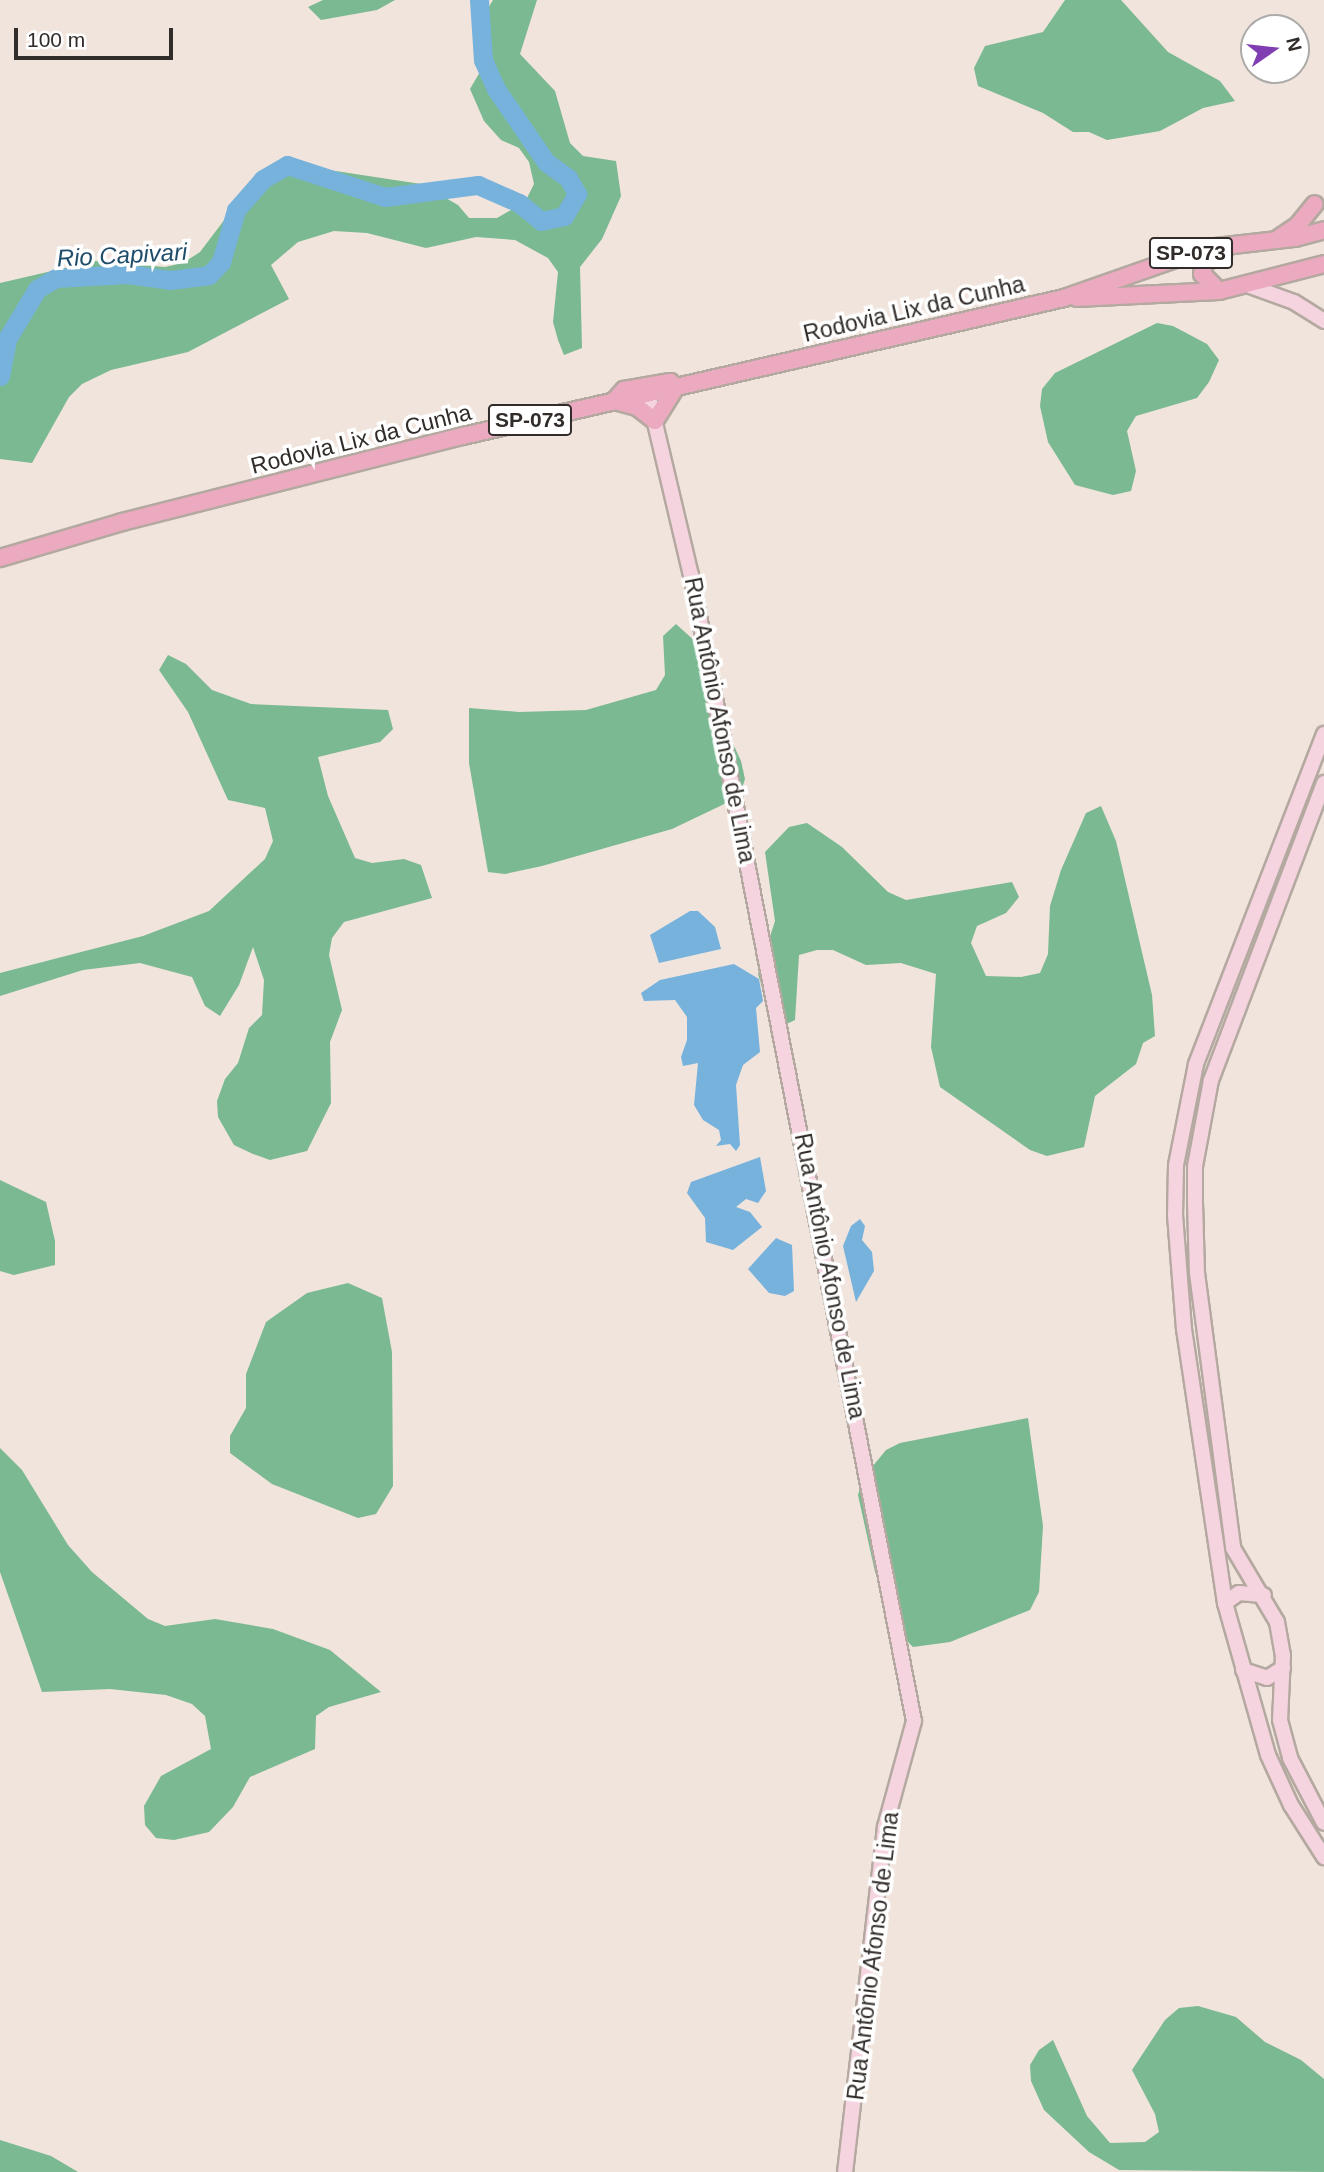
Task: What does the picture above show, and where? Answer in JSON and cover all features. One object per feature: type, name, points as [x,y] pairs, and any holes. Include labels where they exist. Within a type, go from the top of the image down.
[{"type":"main road","points":[[1319,200],[1324,220]]},
{"type":"main road","points":[[1276,240],[1297,226],[1319,200]]},
{"type":"main road","name":"Rodovia Lix da Cunha","points":[[0,558],[122,522],[614,401],[624,390],[647,389],[670,382],[676,387],[1064,298],[1168,260],[1234,244],[1276,240],[1324,230]]},
{"type":"main road","points":[[1219,291],[1202,274],[1205,263],[1234,244]]},
{"type":"main road","name":"Rodovia Lix da Cunha","points":[[1064,298],[1219,291],[1324,264]]},
{"type":"main road","points":[[1247,285],[1294,302],[1324,321]]},
{"type":"main road","points":[[614,401],[637,407],[654,421],[676,387]]},
{"type":"main road","name":"Rua Antônio Afonso de Lima","points":[[647,389],[708,656],[914,1721],[885,1827],[845,2172]]},
{"type":"main road","points":[[1324,734],[1211,1017],[1185,1108],[1176,1165],[1176,1262],[1212,1534],[1225,1603],[1242,1670],[1269,1755],[1292,1805],[1324,1857]]},
{"type":"main road","points":[[1324,783],[1228,1026],[1211,1080],[1195,1166],[1197,1273],[1229,1529],[1238,1559],[1264,1595],[1277,1622],[1283,1668],[1279,1706],[1284,1738],[1324,1823]]},
{"type":"main road","points":[[1225,1603],[1239,1593],[1264,1595]]},
{"type":"main road","points":[[1242,1670],[1267,1678],[1283,1668]]},
{"type":"green space","points":[[323,0],[395,0],[377,10],[321,20],[308,7]]},
{"type":"green space","points":[[493,0],[537,0],[520,54],[555,91],[570,143],[583,156],[616,161],[621,196],[602,239],[580,267],[582,348],[564,355],[558,340],[553,322],[558,272],[548,258],[515,240],[476,237],[426,248],[367,233],[334,231],[298,242],[271,265],[289,299],[188,352],[111,370],[82,384],[69,397],[32,463],[0,459],[0,283],[95,261],[165,267],[183,263],[200,252],[259,174],[296,165],[421,184],[458,205],[469,218],[497,218],[525,202],[534,184],[529,162],[519,148],[501,140],[484,121],[470,89],[488,58],[487,10]]},
{"type":"green space","points":[[1065,0],[1121,0],[1168,52],[1220,81],[1235,101],[1203,108],[1160,131],[1107,140],[1089,132],[1073,132],[1043,113],[978,86],[974,68],[985,46],[1043,32]]},
{"type":"green space","points":[[1157,323],[1173,326],[1207,344],[1219,360],[1209,382],[1197,398],[1136,416],[1127,431],[1136,471],[1131,491],[1113,495],[1075,485],[1048,442],[1040,406],[1042,389],[1055,373]]},
{"type":"green space","points":[[676,624],[697,643],[707,688],[741,761],[745,779],[739,797],[672,829],[542,866],[505,874],[488,872],[469,763],[469,708],[519,712],[586,710],[656,690],[665,675],[663,636]]},
{"type":"green space","points":[[168,655],[186,664],[212,690],[251,704],[388,710],[393,729],[380,742],[318,757],[328,796],[355,858],[372,863],[404,859],[421,865],[432,898],[344,922],[332,938],[329,955],[342,1010],[330,1042],[331,1103],[307,1151],[270,1160],[234,1145],[218,1117],[217,1101],[225,1079],[238,1063],[249,1028],[262,1015],[264,980],[253,947],[239,985],[220,1016],[205,1006],[192,977],[140,963],[83,970],[0,996],[0,973],[143,936],[209,911],[265,859],[273,841],[265,808],[228,800],[188,712],[159,670]]},
{"type":"green space","points":[[1101,806],[1116,841],[1152,995],[1155,1036],[1143,1043],[1136,1064],[1095,1096],[1084,1147],[1047,1156],[1030,1150],[940,1087],[931,1047],[936,974],[901,963],[866,965],[833,950],[817,950],[799,955],[795,1020],[780,1027],[770,1013],[758,974],[775,921],[765,852],[789,827],[807,823],[842,847],[888,892],[906,900],[1012,882],[1019,897],[1006,913],[977,926],[971,943],[986,976],[1021,977],[1040,973],[1048,954],[1050,906],[1061,870],[1086,813]]},
{"type":"green space","points":[[0,1180],[46,1202],[55,1241],[55,1265],[14,1275],[0,1271]]},
{"type":"green space","points":[[348,1283],[382,1298],[392,1352],[393,1486],[376,1514],[358,1518],[272,1484],[230,1453],[230,1436],[246,1408],[246,1374],[266,1322],[307,1293]]},
{"type":"green space","points":[[1028,1418],[1043,1526],[1039,1592],[1030,1610],[950,1642],[913,1647],[900,1634],[875,1572],[858,1495],[863,1478],[886,1450],[900,1443]]},
{"type":"green space","points":[[0,1448],[22,1470],[68,1545],[92,1572],[148,1619],[165,1626],[215,1619],[273,1629],[330,1650],[381,1692],[329,1707],[316,1716],[315,1749],[250,1777],[233,1807],[209,1832],[174,1840],[156,1838],[145,1825],[144,1806],[161,1776],[211,1749],[205,1716],[192,1704],[166,1695],[110,1689],[42,1692],[0,1572]]},
{"type":"green space","points":[[1198,2006],[1236,2017],[1265,2042],[1301,2060],[1324,2079],[1324,2172],[1119,2170],[1089,2152],[1044,2110],[1031,2081],[1030,2065],[1039,2050],[1053,2040],[1087,2116],[1110,2143],[1145,2142],[1159,2132],[1155,2114],[1132,2070],[1165,2020],[1179,2008]]},
{"type":"green space","points":[[0,2140],[51,2156],[78,2172],[0,2172]]},
{"type":"water","points":[[690,911],[698,911],[715,927],[721,949],[659,963],[650,935]]},
{"type":"water","points":[[734,964],[759,979],[763,1001],[756,1008],[760,1052],[743,1065],[736,1085],[740,1145],[736,1151],[730,1144],[716,1146],[721,1140],[719,1130],[703,1120],[694,1105],[698,1063],[683,1066],[681,1057],[687,1040],[687,1017],[675,1000],[644,1001],[641,993],[660,980]]},
{"type":"water","points":[[760,1157],[766,1191],[758,1203],[746,1199],[736,1207],[750,1212],[762,1227],[733,1250],[706,1242],[705,1218],[687,1193],[691,1182]]},
{"type":"water","points":[[860,1219],[865,1226],[862,1240],[872,1252],[874,1271],[856,1302],[843,1246],[851,1226]]},
{"type":"water","points":[[776,1238],[792,1245],[794,1291],[785,1296],[769,1293],[748,1269]]},
{"type":"waterway","name":"Rio Capivari","points":[[0,376],[7,339],[37,289],[56,278],[127,274],[170,280],[209,275],[221,262],[236,210],[263,179],[287,165],[385,197],[478,185],[519,203],[541,221],[564,216],[577,194],[568,178],[546,162],[496,89],[483,60],[479,0]]}]
